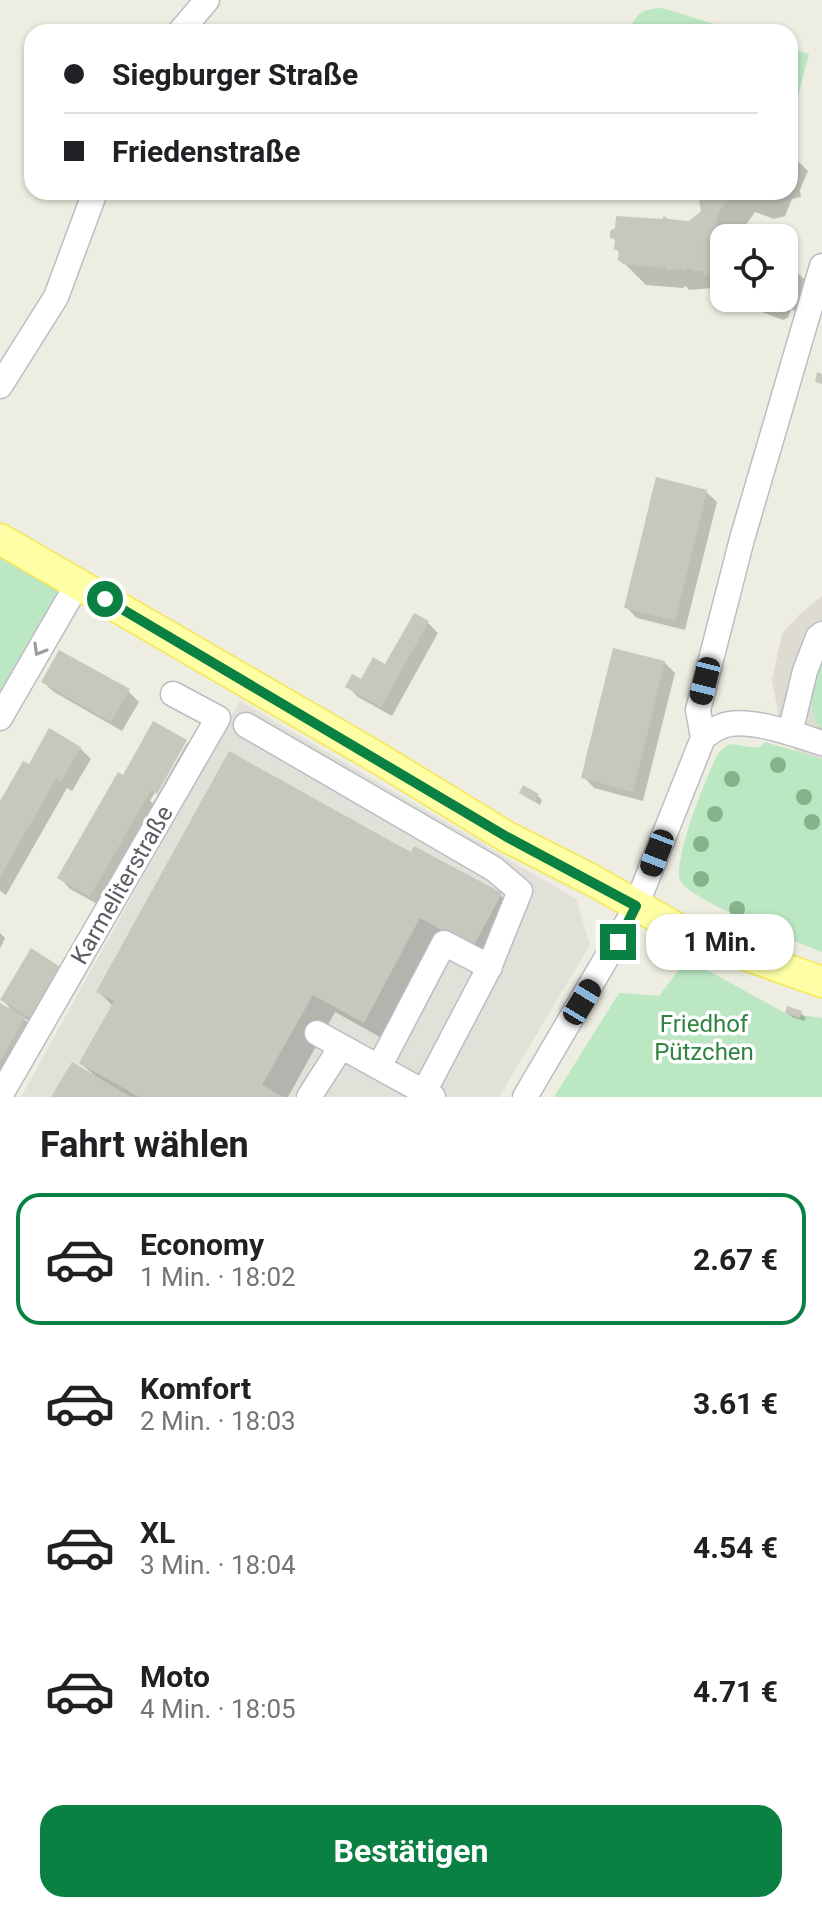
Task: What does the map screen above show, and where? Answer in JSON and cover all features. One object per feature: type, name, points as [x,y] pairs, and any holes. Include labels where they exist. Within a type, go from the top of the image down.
[{"type":"main road","points":[[0,539],[507,837],[687,934],[822,982]]},
{"type":"street","points":[[187,24],[207,0]]},
{"type":"street","points":[[0,386],[56,297],[92,200]]},
{"type":"street","points":[[525,1097],[618,942],[636,906],[703,738],[698,710],[742,539],[822,266]]},
{"type":"street","points":[[0,718],[78,583]]},
{"type":"street","points":[[790,733],[805,671],[822,634]]},
{"type":"street","name":"Karmeliterstraße","points":[[0,1096],[218,718],[173,694]]},
{"type":"street","points":[[703,738],[722,725],[741,724],[790,733],[822,743]]},
{"type":"street","points":[[246,725],[494,869],[520,891],[490,967],[428,1094],[317,1033]]},
{"type":"street","points":[[379,1067],[444,943],[490,967]]},
{"type":"street","points":[[309,1097],[341,1047]]},
{"type":"shaded area","points":[[822,596],[822,759],[795,751],[780,723],[772,680],[782,634]]},
{"type":"shaded area","points":[[240,701],[576,899],[590,945],[499,1097],[21,1097]]},
{"type":"green space","points":[[662,8],[714,24],[633,24],[641,13]]},
{"type":"green space","points":[[798,51],[809,54],[798,96]]},
{"type":"green space","points":[[0,555],[63,594],[0,695]]},
{"type":"green space","points":[[822,660],[822,731],[812,705]]},
{"type":"green space","points":[[765,742],[822,759],[822,952],[722,909],[687,888],[680,880],[686,836],[719,752],[730,744],[759,748]]},
{"type":"green space","name":"Friedhof Pützchen","points":[[687,959],[785,1013],[799,1018],[801,1015],[822,1018],[822,1097],[554,1097],[619,993],[659,996]]},
{"type":"building","points":[[701,200],[728,200],[717,215],[716,224],[710,224],[710,275],[704,276],[702,271],[693,271],[692,268],[667,270],[664,266],[623,264],[618,260],[619,250],[614,250],[615,239],[610,238],[616,216],[662,219],[664,216],[689,221],[701,211]]},
{"type":"building","points":[[817,372],[822,374],[822,384],[815,382]]},
{"type":"building","points":[[656,477],[707,490],[675,621],[624,608]]},
{"type":"building","points":[[414,613],[429,621],[381,707],[345,687],[352,674],[361,679],[373,657],[385,664]]},
{"type":"building","points":[[613,648],[665,661],[633,792],[581,778]]},
{"type":"building","points":[[59,650],[130,689],[111,722],[41,682]]},
{"type":"building","points":[[153,721],[187,740],[157,794],[151,790],[90,897],[57,878],[118,772],[123,775]]},
{"type":"building","points":[[49,728],[81,747],[61,782],[56,779],[0,877],[0,801],[23,761],[29,764]]},
{"type":"building","points":[[229,751],[411,852],[414,846],[502,893],[473,947],[420,918],[364,1023],[313,995],[262,1085],[283,1097],[139,1097],[79,1063],[114,1001],[96,992]]},
{"type":"building","points":[[523,785],[539,794],[534,802],[519,793]]},
{"type":"building","points":[[31,948],[62,968],[32,1019],[0,1000]]},
{"type":"building","points":[[0,1003],[25,1017],[0,1062]]},
{"type":"building","points":[[787,1006],[802,1011],[800,1018],[785,1013]]},
{"type":"building","points":[[72,1062],[131,1097],[51,1097]]},
{"type":"route","points":[[105,599],[507,837],[636,906],[618,942]]}]
